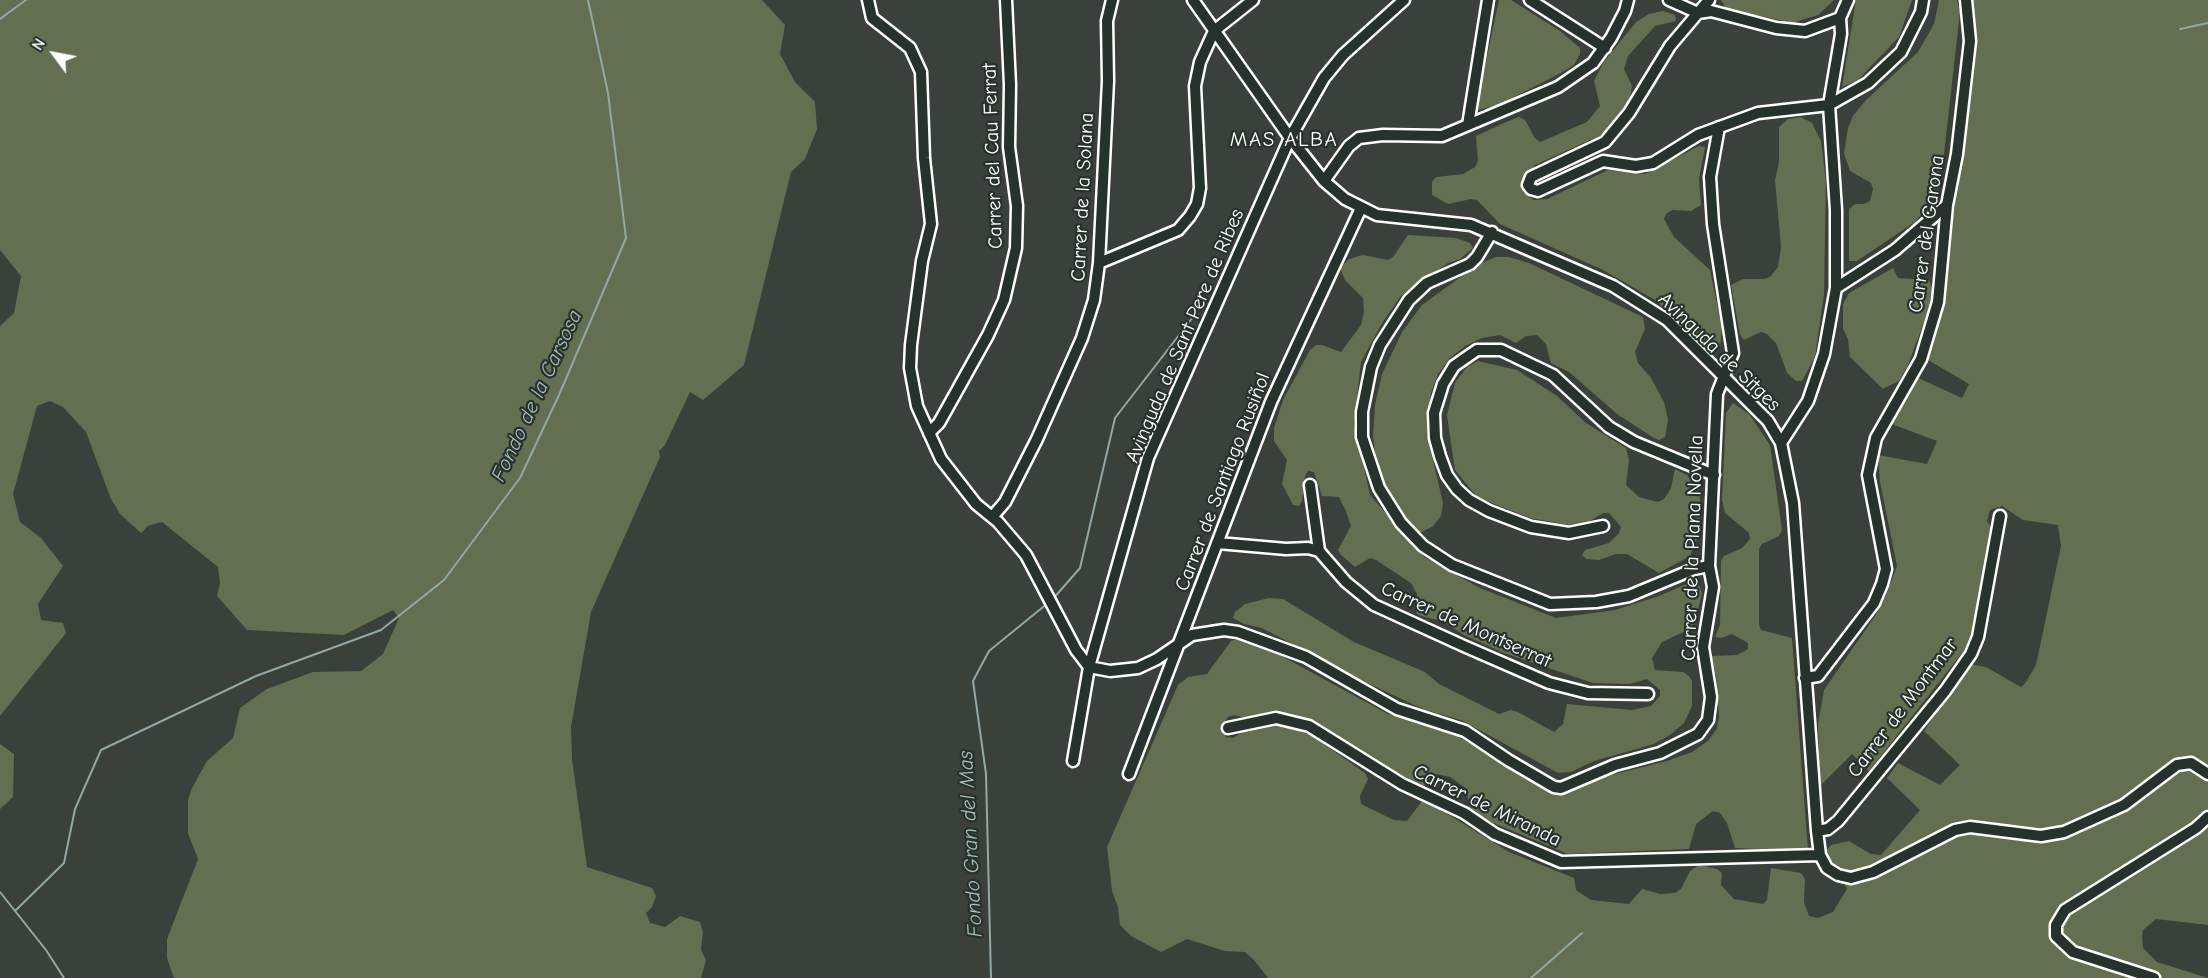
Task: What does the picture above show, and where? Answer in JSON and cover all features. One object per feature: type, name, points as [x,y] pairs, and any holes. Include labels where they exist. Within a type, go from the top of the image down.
[{"type":"street","points":[[868,0],[872,18],[910,48],[921,72],[924,158],[931,224],[913,322],[910,368],[917,406],[928,433],[952,474],[976,504],[992,517],[1026,555],[1076,650],[1089,667]]},
{"type":"street","name":"Carrer del Cau Ferrat","points":[[928,433],[939,423],[988,335],[1004,300],[1016,248],[1017,206],[1009,147],[1010,86],[1006,0]]},
{"type":"street","name":"Carrer de la Solana","points":[[992,517],[1005,502],[1061,388],[1094,300],[1100,263],[1108,81],[1107,21],[1112,0]]},
{"type":"street","name":"Avinguda de Sitges","points":[[1193,0],[1290,138],[1324,181],[1361,208],[1384,216],[1450,222],[1492,232],[1640,301],[1667,320],[1768,421],[1780,443],[1796,527],[1805,678],[1820,855]]},
{"type":"street","points":[[1100,263],[1178,230],[1197,204],[1200,166],[1195,87],[1200,62],[1214,31],[1253,0]]},
{"type":"street","name":"Avinguda de Sant Pere de Ribes","points":[[1073,761],[1089,667],[1148,458],[1290,138],[1330,70],[1343,55],[1404,0]]},
{"type":"street","points":[[1468,125],[1488,0]]},
{"type":"street","points":[[1530,0],[1605,48]]},
{"type":"street","points":[[1324,181],[1349,146],[1359,138],[1383,135],[1442,136],[1458,132],[1468,125],[1558,87],[1593,63],[1605,48],[1625,11],[1628,0]]},
{"type":"street","points":[[1669,0],[1698,13],[1711,11],[1776,28],[1805,31],[1840,18]]},
{"type":"street","points":[[1709,0],[1670,46],[1619,127],[1597,147],[1531,177],[1529,187],[1538,191],[1603,161],[1636,166],[1653,163],[1698,135],[1758,113],[1829,105],[1868,83],[1901,52],[1921,12],[1923,0]]},
{"type":"street","points":[[1780,443],[1796,421],[1811,392],[1824,354],[1836,288],[1836,210],[1829,105],[1841,34],[1840,18],[1848,0]]},
{"type":"street","name":"Carrer del Garona","points":[[1805,678],[1818,676],[1874,603],[1886,569],[1868,475],[1882,423],[1921,358],[1938,302],[1947,205],[1957,154],[1970,41],[1966,0]]},
{"type":"street","name":"Carrer de la Plana Novella","points":[[1089,667],[1110,671],[1138,668],[1191,635],[1224,630],[1293,651],[1397,709],[1466,731],[1508,760],[1533,772],[1554,787],[1561,788],[1614,765],[1660,753],[1688,741],[1704,728],[1708,720],[1711,697],[1703,647],[1713,587],[1709,566],[1717,394],[1733,353],[1713,224],[1710,177],[1719,127]]},
{"type":"street","points":[[1597,147],[1603,161]]},
{"type":"street","points":[[1836,288],[1895,250],[1947,205]]},
{"type":"street","name":"Carrer de Santiago Rusiñol","points":[[1129,774],[1271,402],[1361,208]]},
{"type":"street","points":[[1492,232],[1477,257],[1470,264],[1427,283],[1408,300],[1380,345],[1371,367],[1362,412],[1362,437],[1376,479],[1401,524],[1424,546],[1444,560],[1551,604],[1596,602],[1629,596],[1694,569],[1709,566]]},
{"type":"street","points":[[1603,526],[1569,533],[1531,527],[1489,511],[1469,500],[1457,489],[1447,475],[1440,456],[1435,438],[1434,412],[1440,390],[1454,366],[1477,350],[1501,350],[1553,375],[1609,427],[1634,442],[1714,475]]},
{"type":"street","points":[[1218,543],[1286,549],[1308,548],[1319,551],[1310,485]]},
{"type":"street","name":"Carrer de Montmar","points":[[1817,831],[1828,829],[1838,821],[1945,691],[1971,654],[1978,637],[2000,516]]},
{"type":"street","name":"Carrer de Montserrat","points":[[1319,551],[1346,582],[1374,605],[1466,647],[1549,683],[1588,693],[1648,694]]},
{"type":"street","name":"Carrer de Miranda","points":[[1228,729],[1276,718],[1309,726],[1371,768],[1464,813],[1495,834],[1561,862],[1820,855]]},
{"type":"street","points":[[1820,855],[1827,868],[1838,875],[1851,878],[1873,872],[1955,830],[1970,827],[2041,836],[2064,832],[2124,805],[2177,765],[2191,763],[2208,774]]},
{"type":"street","points":[[2154,978],[2073,952],[2056,936],[2056,925],[2065,910],[2196,828],[2208,817]]},
{"type":"green space","points":[[0,0],[762,0],[785,25],[780,54],[795,82],[815,102],[817,129],[805,159],[791,172],[744,365],[703,400],[690,392],[665,445],[659,451],[660,457],[591,612],[571,727],[572,759],[587,867],[652,888],[656,896],[652,907],[646,913],[650,923],[665,927],[680,916],[700,922],[703,932],[701,950],[706,960],[701,978],[174,978],[167,958],[167,939],[198,859],[188,833],[188,800],[207,761],[233,738],[240,708],[267,689],[313,672],[361,671],[383,654],[399,618],[393,610],[344,635],[247,630],[217,596],[220,583],[218,567],[162,522],[148,526],[141,533],[120,514],[111,499],[86,432],[63,407],[50,401],[37,406],[13,494],[20,522],[41,538],[63,566],[38,604],[41,620],[63,623],[66,633],[0,716],[0,326],[14,313],[21,276],[0,250]]},
{"type":"green space","points":[[1499,0],[1511,0],[1560,31],[1580,48],[1580,54],[1574,65],[1559,74],[1498,105],[1478,110],[1477,104]]},
{"type":"green space","points":[[1721,0],[1834,0],[1818,15],[1792,23],[1726,8]]},
{"type":"green space","points":[[1856,0],[1912,0],[1899,37],[1858,80],[1842,87]]},
{"type":"green space","points":[[1939,0],[1957,0],[1960,12],[1944,154],[1932,201],[1915,222],[1857,261],[1849,261],[1849,209],[1855,204],[1870,201],[1873,189],[1871,183],[1850,171],[1844,153],[1848,128],[1853,116],[1866,100],[1918,52],[1934,24]]},
{"type":"green space","points":[[1972,0],[2208,0],[2208,925],[2156,919],[2143,930],[2142,936],[2143,948],[2157,962],[2208,978],[1268,978],[1245,952],[1225,951],[1187,939],[1161,952],[1131,936],[1120,925],[1118,907],[1112,891],[1107,847],[1178,685],[1188,677],[1207,674],[1231,641],[1237,639],[1265,647],[1388,714],[1457,736],[1542,784],[1564,793],[1599,778],[1667,761],[1692,752],[1709,740],[1717,728],[1719,716],[1716,676],[1711,656],[1737,655],[1748,649],[1748,643],[1732,634],[1721,638],[1715,637],[1720,625],[1721,561],[1724,556],[1742,548],[1750,539],[1749,533],[1725,513],[1722,500],[1726,413],[1733,403],[1749,414],[1770,445],[1782,530],[1779,536],[1762,544],[1759,549],[1759,624],[1761,630],[1792,638],[1808,851],[1735,848],[1727,823],[1720,813],[1713,811],[1696,824],[1689,849],[1568,854],[1477,816],[1469,808],[1467,789],[1450,777],[1436,774],[1423,787],[1417,786],[1349,749],[1314,723],[1284,715],[1246,718],[1234,715],[1228,717],[1220,727],[1226,737],[1233,738],[1253,726],[1265,723],[1286,726],[1311,735],[1365,773],[1368,779],[1360,796],[1361,804],[1394,820],[1407,821],[1422,801],[1428,802],[1509,852],[1574,878],[1576,890],[1591,900],[1629,904],[1642,889],[1660,894],[1675,893],[1681,889],[1690,871],[1699,865],[1717,869],[1722,873],[1721,885],[1734,899],[1763,904],[1767,900],[1771,868],[1801,873],[1805,879],[1804,902],[1809,916],[1818,918],[1833,912],[1847,889],[1828,856],[1827,850],[1831,845],[1849,841],[1871,854],[1881,855],[1920,810],[1887,778],[1898,763],[1940,785],[1960,765],[1924,731],[1970,664],[1986,667],[2021,687],[2026,682],[2036,665],[2061,546],[2058,525],[2023,520],[2002,506],[1990,510],[1987,521],[1993,531],[1973,639],[1869,771],[1852,754],[1820,786],[1818,724],[1824,690],[1875,616],[1885,598],[1897,566],[1880,482],[1878,455],[1927,464],[1937,441],[1889,423],[1916,377],[1962,398],[1969,384],[1928,360],[1939,309],[1974,49]]},
{"type":"green space","points":[[1663,11],[1675,15],[1676,21],[1655,26],[1628,56],[1624,69],[1632,86],[1630,98],[1613,124],[1599,136],[1535,165],[1523,180],[1522,187],[1524,193],[1534,200],[1547,199],[1608,170],[1645,174],[1699,146],[1705,147],[1699,179],[1701,205],[1691,211],[1672,210],[1666,214],[1664,219],[1674,237],[1710,270],[1722,328],[1720,347],[1716,351],[1710,349],[1655,300],[1603,270],[1500,224],[1477,200],[1471,199],[1448,204],[1432,195],[1432,182],[1436,177],[1463,174],[1475,167],[1478,161],[1476,136],[1519,117],[1525,120],[1535,138],[1540,142],[1587,122],[1600,106],[1594,81],[1603,63],[1636,22],[1649,14]]},
{"type":"green space","points":[[1801,117],[1812,123],[1821,141],[1826,181],[1824,294],[1815,357],[1802,381],[1796,381],[1787,373],[1776,343],[1767,334],[1761,332],[1744,340],[1740,335],[1731,285],[1743,279],[1770,277],[1778,267],[1781,247],[1775,180],[1779,162],[1779,127],[1788,119]]},
{"type":"green space","points":[[1408,235],[1456,238],[1470,243],[1473,248],[1460,259],[1448,263],[1400,297],[1381,325],[1361,362],[1354,424],[1370,495],[1424,557],[1480,588],[1556,618],[1615,610],[1659,596],[1691,582],[1698,582],[1702,593],[1695,623],[1686,631],[1662,642],[1652,658],[1655,670],[1683,672],[1689,676],[1692,681],[1692,706],[1684,723],[1670,735],[1654,744],[1594,761],[1571,772],[1558,773],[1461,720],[1425,710],[1357,678],[1262,628],[1244,624],[1233,618],[1235,612],[1245,604],[1269,598],[1283,599],[1354,642],[1425,672],[1439,684],[1499,714],[1511,710],[1518,712],[1554,732],[1563,724],[1567,704],[1632,710],[1651,706],[1660,696],[1660,690],[1647,679],[1630,684],[1593,683],[1504,653],[1464,635],[1442,621],[1421,616],[1416,613],[1417,594],[1411,583],[1376,560],[1370,558],[1355,567],[1341,555],[1338,550],[1351,526],[1339,497],[1322,496],[1314,472],[1308,471],[1305,476],[1302,501],[1299,506],[1293,505],[1282,484],[1287,460],[1274,441],[1274,428],[1283,400],[1310,350],[1316,345],[1322,345],[1341,352],[1361,325],[1364,312],[1363,298],[1345,280],[1340,268],[1349,259],[1363,255],[1388,260],[1393,257]]},
{"type":"green space","points":[[1496,257],[1509,257],[1529,263],[1643,317],[1645,329],[1635,352],[1638,363],[1651,378],[1664,402],[1668,420],[1665,437],[1659,440],[1654,438],[1617,414],[1569,372],[1551,363],[1546,344],[1537,335],[1526,336],[1516,343],[1500,335],[1482,338],[1465,346],[1450,358],[1438,374],[1431,393],[1427,434],[1443,503],[1441,516],[1433,526],[1422,532],[1416,532],[1404,518],[1378,473],[1373,437],[1375,405],[1382,374],[1402,332],[1422,305],[1477,265]]},
{"type":"green space","points":[[1893,268],[1898,278],[1929,280],[1933,291],[1931,303],[1908,365],[1899,381],[1883,389],[1850,357],[1848,339],[1843,329],[1843,304],[1849,293]]},
{"type":"green space","points":[[1478,361],[1517,370],[1557,396],[1586,423],[1626,448],[1629,460],[1626,485],[1639,497],[1658,502],[1664,499],[1671,488],[1675,469],[1687,475],[1699,490],[1701,508],[1699,534],[1690,556],[1659,573],[1627,554],[1616,554],[1599,560],[1586,559],[1582,555],[1585,550],[1609,543],[1619,533],[1621,527],[1609,513],[1603,513],[1587,523],[1569,525],[1530,518],[1477,497],[1455,470],[1447,415],[1455,383],[1467,367]]},
{"type":"green space","points":[[0,744],[14,754],[13,797],[0,809]]},
{"type":"waterway","points":[[0,19],[26,0]]},
{"type":"waterway","name":"Fondo de la Carsosa","points":[[15,911],[64,863],[75,809],[101,750],[256,676],[381,630],[444,580],[520,478],[559,395],[626,238],[608,93],[588,0]]},
{"type":"waterway","points":[[2180,29],[2208,23]]},
{"type":"waterway","name":"Fondo Gran del Mas","points":[[1052,600],[1080,568],[1115,418],[1193,317]]},
{"type":"waterway","name":"Fondo Gran del Mas","points":[[991,978],[986,774],[973,681],[989,651],[1048,603]]},
{"type":"waterway","points":[[0,892],[46,950],[64,978]]},
{"type":"waterway","points":[[1531,978],[1582,933]]},
{"type":"district","name":"MAS ALBA","points":[[1284,140]]}]
